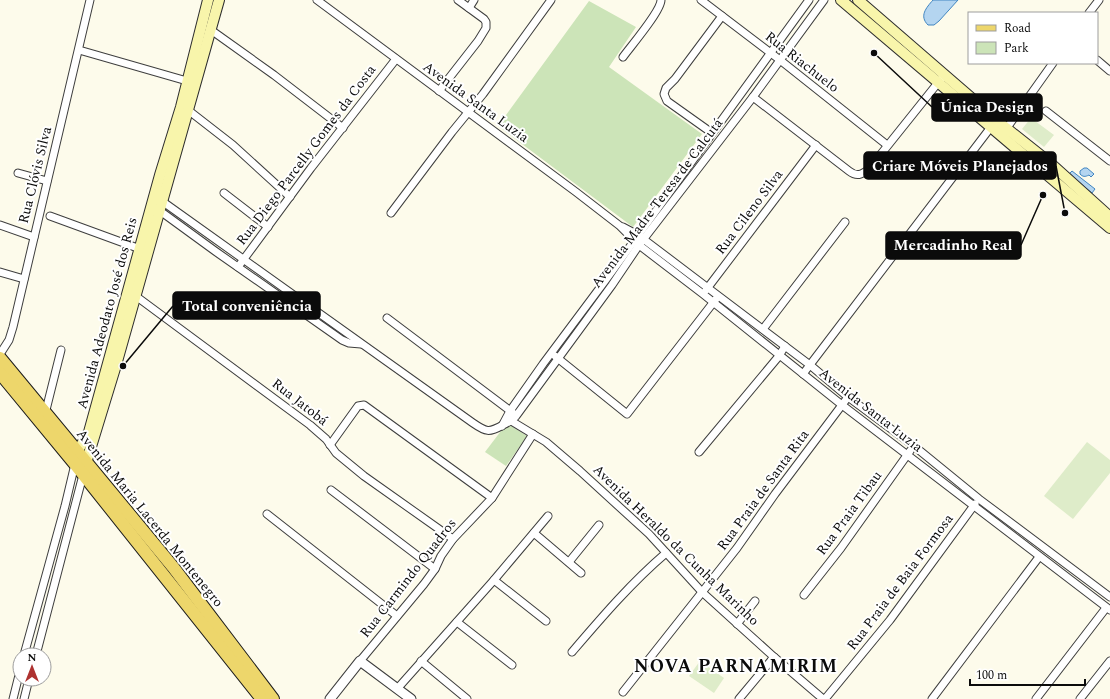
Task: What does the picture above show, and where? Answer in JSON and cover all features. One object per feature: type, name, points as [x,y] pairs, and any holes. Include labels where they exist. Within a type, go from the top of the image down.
[{"type":"main road","name":"Avenida Adeodato José dos Reis","points":[[184,108],[187,81],[208,0]]},
{"type":"main road","name":"Avenida Adeodato José dos Reis","points":[[80,464],[184,108],[211,30],[219,0]]},
{"type":"main road","points":[[841,0],[942,79],[1004,132],[1110,228]]},
{"type":"main road","points":[[858,0],[991,127],[1004,132],[1050,163],[1109,215]]},
{"type":"main road","name":"Avenida Adeodato José dos Reis","points":[[80,464],[116,365],[131,293]]},
{"type":"main road","name":"Avenida Maria Lacerda Montenegro","points":[[0,358],[45,414],[80,464],[262,699]]},
{"type":"main road","name":"Avenida Maria Lacerda Montenegro","points":[[0,373],[173,567],[273,699]]},
{"type":"street","name":"Rua Clóvis Silva","points":[[0,354],[9,340],[90,0]]},
{"type":"street","name":"Avenida Santa Luzia","points":[[318,0],[620,226],[636,243],[706,291],[718,296],[770,334],[848,397],[914,446],[979,499],[1110,597]]},
{"type":"street","points":[[439,91],[478,41],[486,28],[486,22],[484,19],[458,0]]},
{"type":"street","points":[[469,8],[474,0]]},
{"type":"street","points":[[391,213],[483,94],[551,0]]},
{"type":"street","points":[[623,57],[655,13],[661,3],[661,0]]},
{"type":"street","name":"Rua Riachuelo","points":[[701,0],[780,60],[887,145]]},
{"type":"street","name":"Avenida Madre Teresa de Calcutá","points":[[641,237],[712,133],[809,0]]},
{"type":"street","name":"Avenida Madre Teresa de Calcutá","points":[[511,418],[510,411],[551,353],[636,243],[753,97],[824,0]]},
{"type":"street","points":[[1090,12],[1099,0]]},
{"type":"street","points":[[712,133],[667,101],[664,94],[666,88],[675,79],[722,16]]},
{"type":"street","points":[[211,30],[274,75],[343,128]]},
{"type":"street","points":[[79,50],[187,81]]},
{"type":"street","name":"Rua Diego Parcelly Gomes da Costa","points":[[238,267],[396,59]]},
{"type":"street","points":[[1098,61],[1110,71]]},
{"type":"street","points":[[1004,132],[1052,64]]},
{"type":"street","points":[[753,97],[854,175],[859,175],[864,173],[874,162],[942,79]]},
{"type":"street","points":[[184,108],[233,145],[290,197]]},
{"type":"street","points":[[1046,111],[1110,161]]},
{"type":"street","points":[[803,374],[991,127]]},
{"type":"street","name":"Rua Cileno Silva","points":[[706,291],[816,145]]},
{"type":"street","points":[[18,172],[47,181]]},
{"type":"street","points":[[224,193],[268,227]]},
{"type":"street","points":[[157,203],[243,260],[480,428],[489,431],[498,429],[511,418]]},
{"type":"street","points":[[157,203],[238,267],[342,340],[349,343],[362,344]]},
{"type":"street","points":[[50,216],[143,250]]},
{"type":"street","points":[[763,329],[845,222]]},
{"type":"street","points":[[0,225],[34,236]]},
{"type":"street","name":"Avenida Santa Luzia","points":[[620,226],[641,237],[706,291],[713,302],[779,356],[973,507],[1108,609]]},
{"type":"street","name":"Avenida Madre Teresa de Calcutá","points":[[511,418],[558,359],[636,243]]},
{"type":"street","points":[[0,272],[24,279]]},
{"type":"street","name":"Rua Jatobá","points":[[131,293],[310,425],[336,453],[364,476],[453,539]]},
{"type":"street","points":[[551,353],[627,414],[718,296]]},
{"type":"street","points":[[387,318],[510,411]]},
{"type":"street","points":[[763,342],[770,334]]},
{"type":"street","points":[[699,452],[779,356],[785,346]]},
{"type":"street","points":[[45,414],[61,350]]},
{"type":"street","name":"Rua Praia de Santa Rita","points":[[623,692],[737,548],[775,494],[848,397]]},
{"type":"street","points":[[330,445],[358,406],[362,405],[492,498]]},
{"type":"street","name":"Avenida Heraldo da Cunha Marinho","points":[[511,418],[557,451],[618,504],[702,592],[736,624],[824,699]]},
{"type":"street","name":"Rua Carmindo Quadros","points":[[331,699],[435,569],[441,556],[453,539],[492,498],[533,434]]},
{"type":"street","name":"Rua Praia Tibau","points":[[804,595],[914,446]]},
{"type":"street","name":"Avenida Adeodato José dos Reis","points":[[26,647],[53,548],[80,464]]},
{"type":"street","name":"Avenida Adeodato José dos Reis","points":[[38,647],[63,550],[80,464]]},
{"type":"street","points":[[331,490],[435,569]]},
{"type":"street","name":"Rua Praia de Baia Formosa","points":[[824,699],[890,620],[979,499]]},
{"type":"street","points":[[267,514],[396,616]]},
{"type":"street","points":[[397,689],[494,580],[548,516]]},
{"type":"street","points":[[569,562],[599,525]]},
{"type":"street","points":[[534,533],[581,573]]},
{"type":"street","points":[[53,548],[63,550]]},
{"type":"street","points":[[572,652],[619,597],[647,569],[666,553]]},
{"type":"street","points":[[932,699],[1039,557]]},
{"type":"street","points":[[494,580],[546,621]]},
{"type":"street","points":[[736,624],[755,601]]},
{"type":"street","points":[[1036,699],[1108,609]]},
{"type":"street","points":[[457,622],[512,665]]},
{"type":"street","points":[[739,699],[774,657]]},
{"type":"street","points":[[360,661],[411,699]]},
{"type":"street","points":[[421,661],[467,699]]},
{"type":"street","points":[[1080,699],[1110,661]]},
{"type":"street","points":[[13,699],[16,687]]},
{"type":"street","points":[[24,699],[28,687]]},
{"type":"green space","points":[[589,1],[636,27],[609,67],[702,134],[633,227],[498,126]]},
{"type":"green space","points":[[1031,118],[1054,135],[1044,147],[1022,129]]},
{"type":"green space","points":[[507,423],[527,436],[506,466],[485,452]]},
{"type":"green space","points":[[1087,442],[1110,460],[1110,473],[1073,519],[1044,496]]},
{"type":"green space","points":[[700,661],[724,678],[714,693],[689,676]]},
{"type":"water","points":[[933,0],[958,0],[939,21],[934,25],[928,25],[925,22],[924,12]]},
{"type":"water","points":[[1087,168],[1094,174],[1091,177],[1089,175],[1082,176],[1080,171]]},
{"type":"water","points":[[1072,171],[1095,189],[1092,193],[1069,174]]},
{"type":"place","name":"Única Design","points":[[874,53]]},
{"type":"place","name":"Mercadinho Real","points":[[1043,195]]},
{"type":"place","name":"Criare Móveis Planejados","points":[[1065,213]]},
{"type":"place","name":"Total conveniência","points":[[123,366]]},
{"type":"district","name":"NOVA PARNAMIRIM","points":[[736,666]]}]
